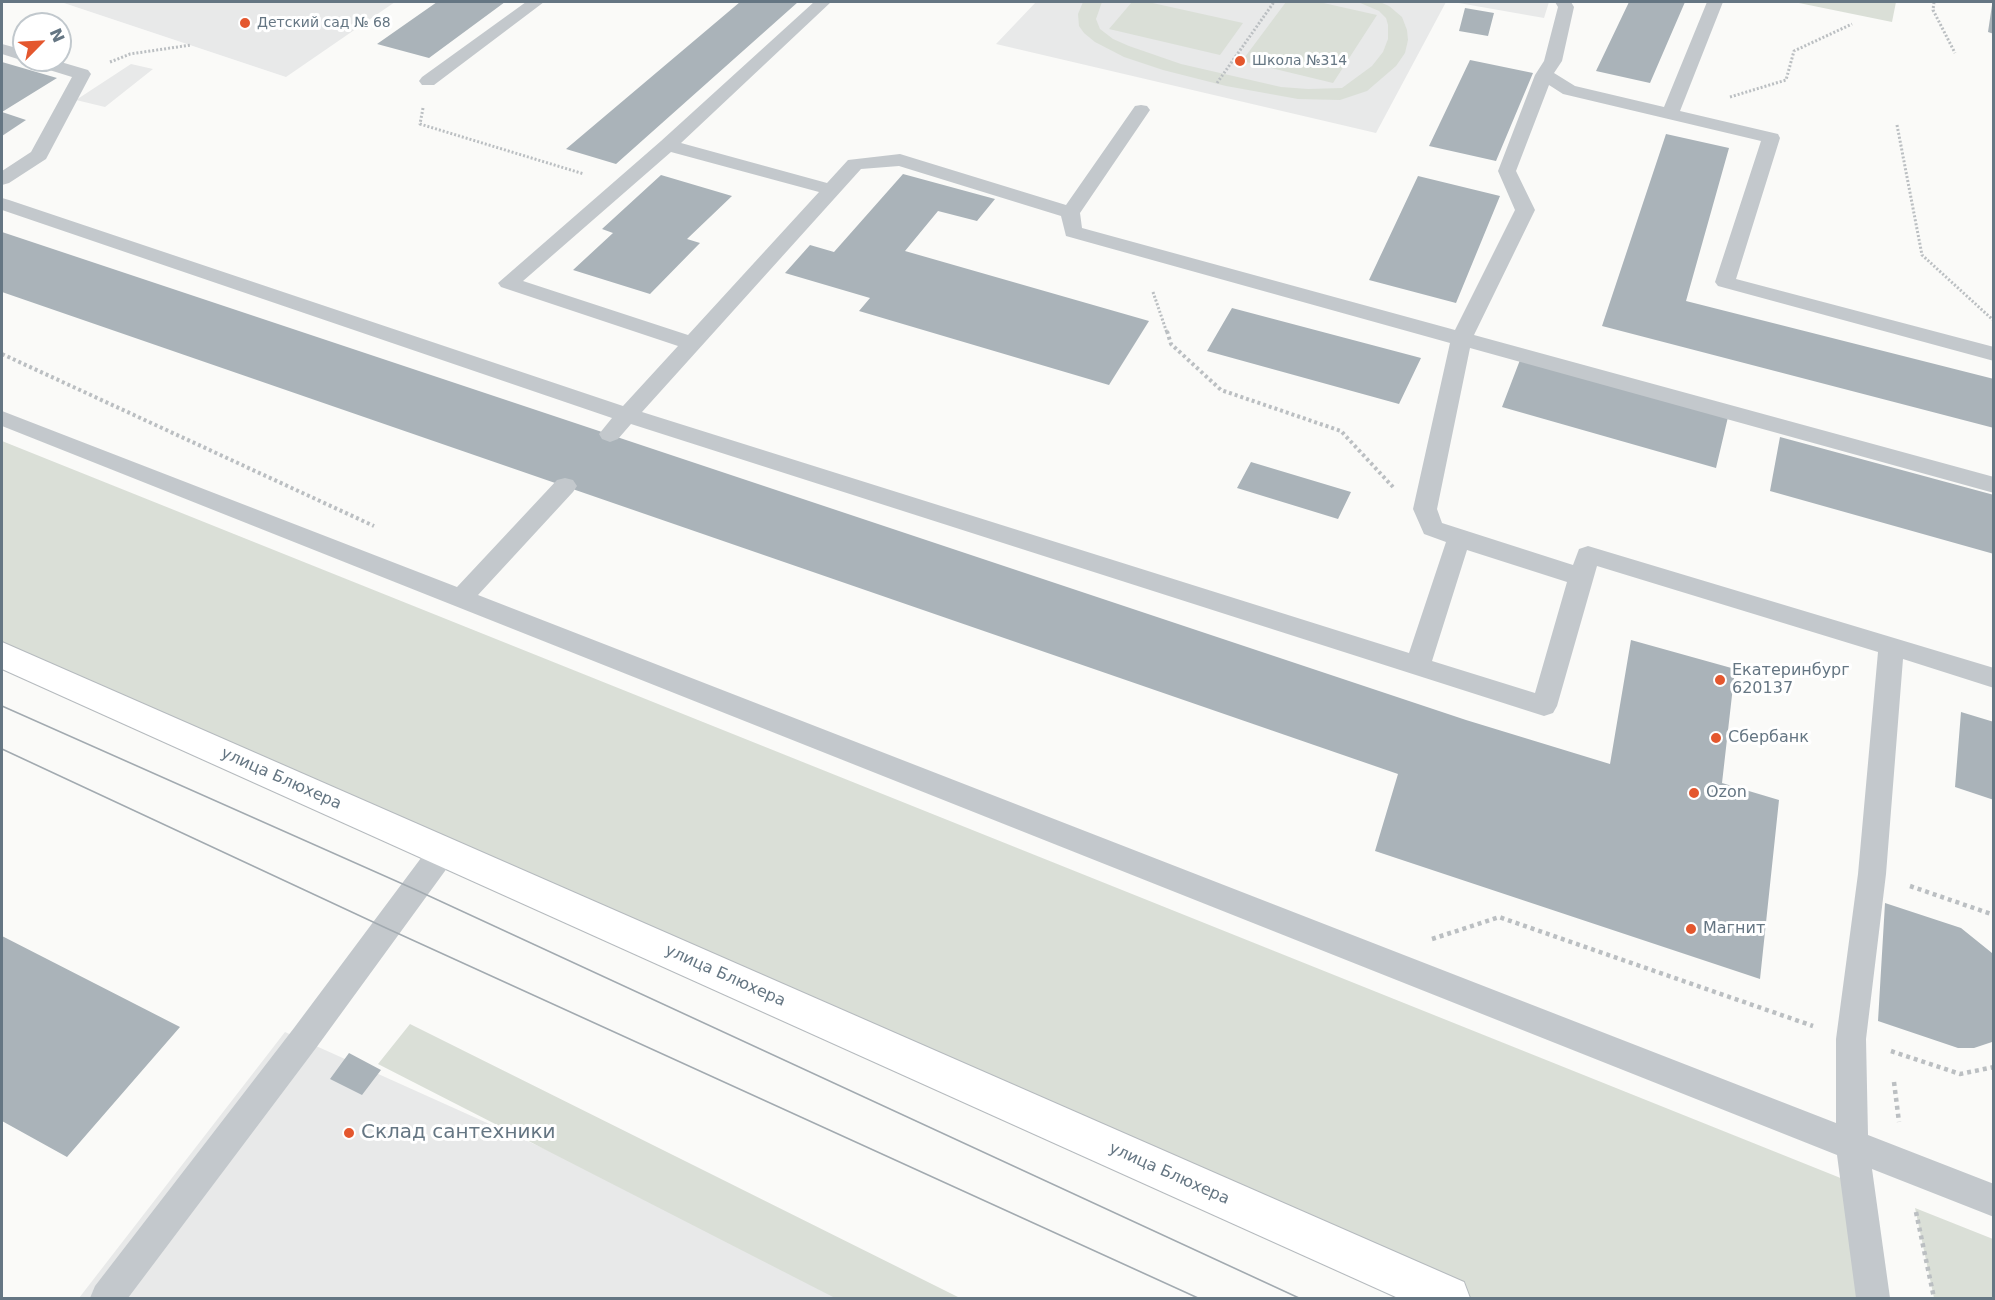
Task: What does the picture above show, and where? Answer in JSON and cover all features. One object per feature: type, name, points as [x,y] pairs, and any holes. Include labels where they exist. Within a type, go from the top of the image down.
[{"type":"main road","name":"улица Блюхера","points":[[2,655],[1448,1299]]},
{"type":"lane","points":[[428,81],[536,2]]},
{"type":"lane","points":[[692,343],[508,282],[622,186],[823,2]]},
{"type":"lane","points":[[1563,2],[1566,7],[1553,61],[1544,75],[1507,171],[1525,210],[1462,338],[1425,509],[1432,528],[1581,577]]},
{"type":"lane","points":[[1670,114],[1715,2]]},
{"type":"lane","points":[[2,179],[39,155],[82,74],[72,71]]},
{"type":"lane","points":[[1544,75],[1569,90],[1771,138],[1725,282],[1994,354]]},
{"type":"lane","points":[[1141,110],[1070,213],[1073,232],[1994,485]]},
{"type":"lane","points":[[668,145],[831,190]]},
{"type":"lane","points":[[610,434],[855,164],[900,160],[1070,213]]},
{"type":"lane","points":[[2,204],[626,416],[1544,706],[1588,555],[1994,678]]},
{"type":"lane","points":[[2,418],[1994,1202]]},
{"type":"lane","points":[[460,599],[565,486]]},
{"type":"lane","points":[[1418,665],[1459,538]]},
{"type":"lane","points":[[1873,1299],[1852,1146],[1851,1039],[1872,874],[1891,646]]},
{"type":"lane","points":[[107,1299],[305,1038],[442,851]]},
{"type":"path","points":[[1217,83],[1274,2]]},
{"type":"path","points":[[1934,2],[1933,10],[1955,53]]},
{"type":"path","points":[[1670,114],[1786,80],[1794,51],[1852,24]]},
{"type":"path","points":[[82,74],[129,54],[191,45]]},
{"type":"path","points":[[428,81],[420,123],[622,186]]},
{"type":"path","points":[[1898,125],[1922,255],[1994,321]]},
{"type":"path","points":[[1153,292],[1171,344],[1221,390],[1341,431],[1432,528]]},
{"type":"path","points":[[2,354],[375,526]]},
{"type":"path","points":[[1872,874],[1994,915]]},
{"type":"path","points":[[1421,943],[1499,917],[1890,1051]]},
{"type":"shaded area","name":"Детский сад № 68","points":[[61,2],[395,2],[286,77]]},
{"type":"shaded area","name":"Школа №314","points":[[1036,2],[1446,2],[1376,133],[996,44]]},
{"type":"shaded area","points":[[1083,2],[1102,2],[1096,19],[1100,29],[1113,39],[1129,46],[1181,64],[1281,87],[1342,88],[1372,66],[1383,52],[1388,39],[1388,25],[1386,18],[1379,11],[1358,2],[1380,2],[1389,6],[1402,17],[1408,40],[1405,53],[1396,66],[1367,91],[1340,100],[1298,99],[1226,86],[1163,70],[1124,57],[1095,42],[1084,33],[1079,26],[1078,14]]},
{"type":"shaded area","points":[[1132,2],[1148,2],[1243,23],[1220,55],[1109,29]]},
{"type":"shaded area","points":[[1286,2],[1319,2],[1377,15],[1333,83],[1242,61]]},
{"type":"shaded area","points":[[1453,2],[1549,2],[1544,18]]},
{"type":"shaded area","points":[[1794,2],[1896,2],[1892,22]]},
{"type":"shaded area","points":[[131,64],[153,69],[105,107],[76,100]]},
{"type":"shaded area","points":[[2,441],[1858,1185],[1873,1298],[1447,1298],[2,655]]},
{"type":"shaded area","points":[[410,1024],[960,1298],[835,1298],[378,1064]]},
{"type":"shaded area","points":[[285,1032],[876,1298],[79,1298]]},
{"type":"shaded area","points":[[1915,1208],[1993,1239],[1993,1298],[1934,1298]]},
{"type":"building","points":[[437,2],[505,2],[429,58],[377,44]]},
{"type":"building","points":[[740,2],[798,2],[616,164],[566,149]]},
{"type":"building","points":[[1629,2],[1685,2],[1650,83],[1596,71]]},
{"type":"building","points":[[1992,5],[1994,5],[1994,34],[1988,32]]},
{"type":"building","points":[[1465,8],[1494,13],[1488,36],[1459,31]]},
{"type":"building","points":[[1470,60],[1533,73],[1496,161],[1429,146]]},
{"type":"building","points":[[2,62],[12,65],[12,72],[36,72],[57,78],[2,112]]},
{"type":"building","points":[[2,112],[26,120],[2,136]]},
{"type":"building","points":[[1666,134],[1729,148],[1686,301],[1994,379],[1994,428],[1602,326]]},
{"type":"building","points":[[903,174],[995,199],[977,221],[938,211],[905,251],[1149,321],[1109,385],[859,311],[870,298],[785,273],[810,245],[834,252]]},
{"type":"building","points":[[661,175],[732,196],[687,239],[700,243],[650,294],[573,270],[613,233],[602,229]]},
{"type":"building","points":[[1418,176],[1500,196],[1456,303],[1369,280]]},
{"type":"building","points":[[2,232],[1466,720],[1610,764],[1631,640],[1735,669],[1722,783],[1779,800],[1760,979],[1375,851],[1398,774],[2,292]]},
{"type":"building","points":[[1232,308],[1421,358],[1399,404],[1207,351]]},
{"type":"building","points":[[1520,360],[1728,417],[1716,468],[1502,407]]},
{"type":"building","points":[[1780,437],[1994,495],[1994,554],[1770,491]]},
{"type":"building","points":[[1251,462],[1351,492],[1338,519],[1237,488]]},
{"type":"building","points":[[1961,712],[1994,722],[1994,800],[1955,787]]},
{"type":"building","points":[[1885,903],[1961,928],[1992,953],[1994,956],[1994,1041],[1974,1048],[1958,1048],[1878,1021]]},
{"type":"building","points":[[2,936],[180,1027],[67,1157],[2,1121]]},
{"type":"building","points":[[349,1053],[381,1070],[362,1095],[330,1079]]},
{"type":"tram line","points":[[2,706],[414,889],[1299,1298]]},
{"type":"tram line","points":[[2,749],[386,928],[1198,1298]]},
{"type":"place","name":"Детский сад № 68","points":[[245,23]]},
{"type":"place","name":"Школа №314","points":[[1240,61]]},
{"type":"place","name":"Екатеринбург 620137","points":[[1720,680]]},
{"type":"place","name":"Сбербанк","points":[[1716,738]]},
{"type":"place","name":"Ozon","points":[[1694,793]]},
{"type":"place","name":"Магнит","points":[[1691,929]]},
{"type":"place","name":"Склад сантехники","points":[[349,1133]]}]
